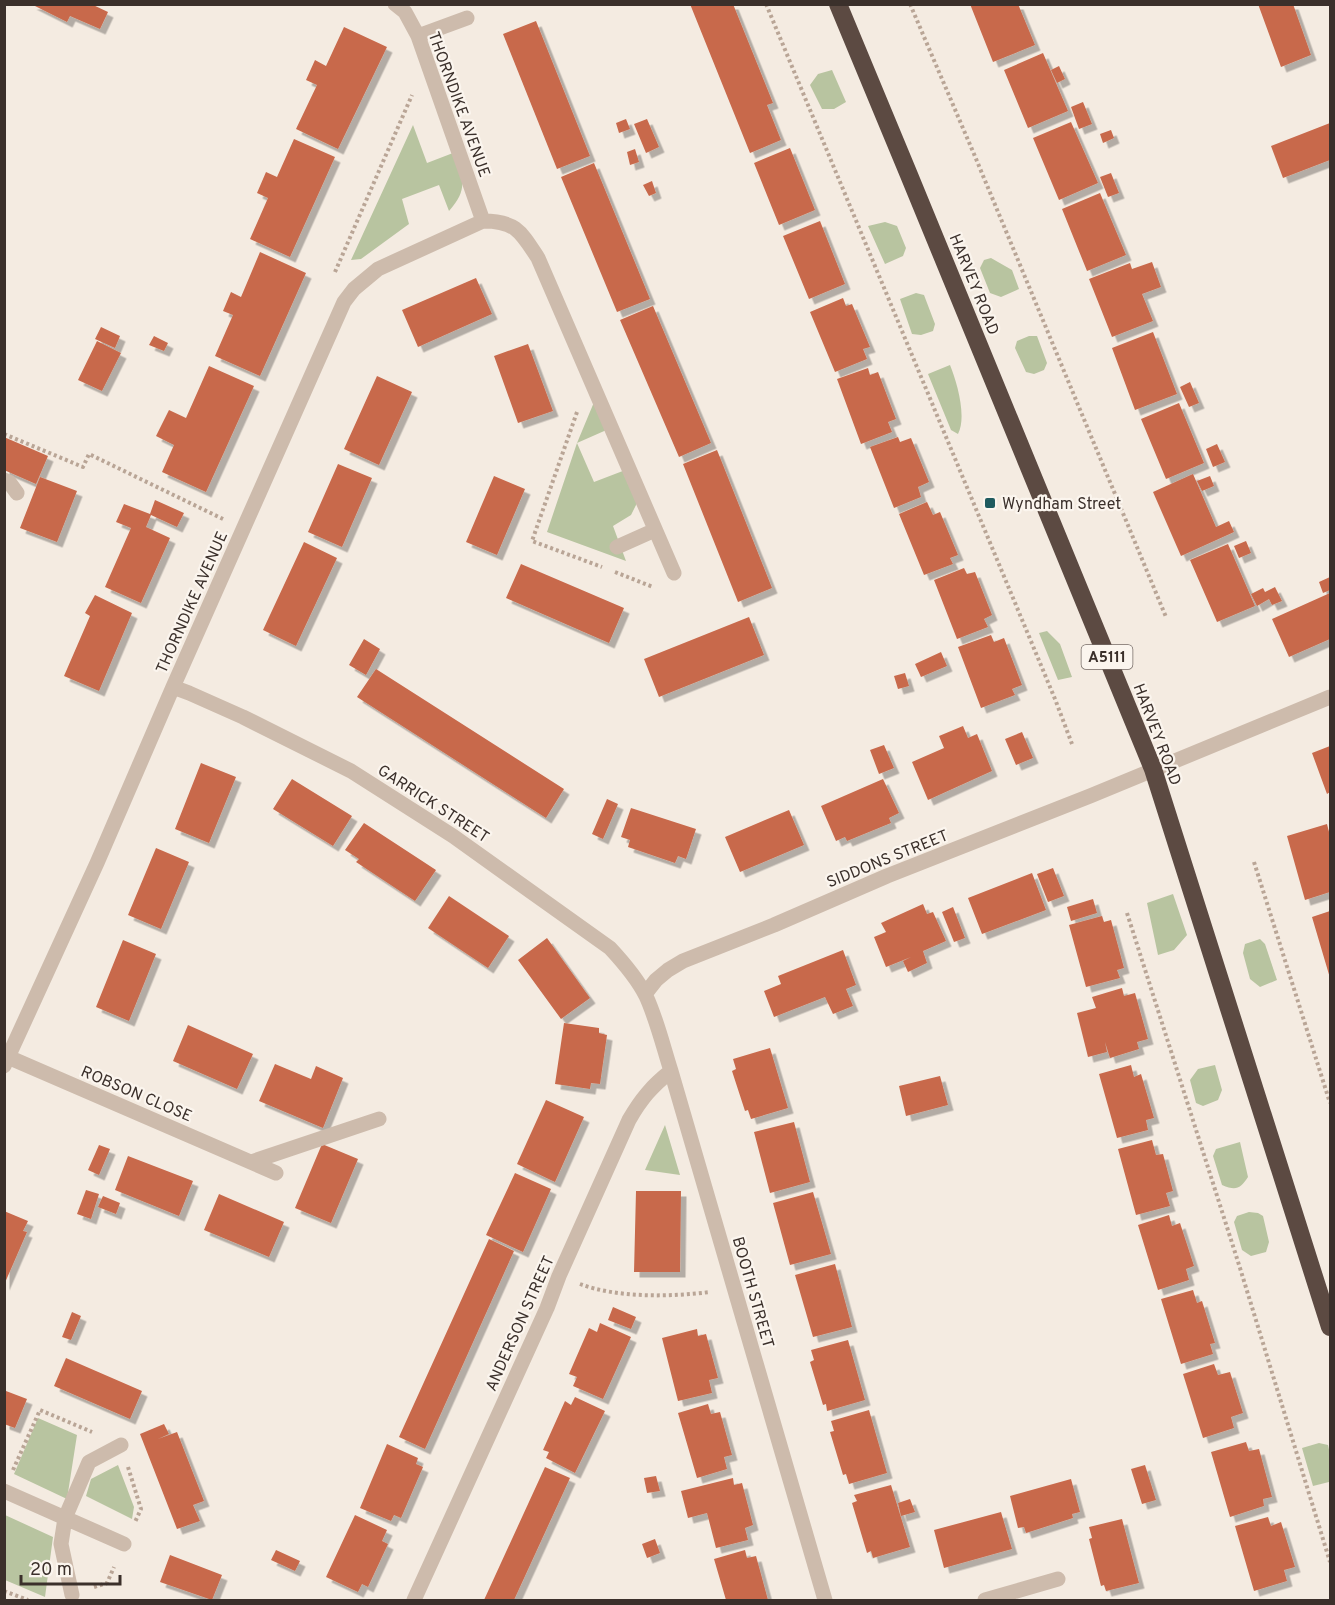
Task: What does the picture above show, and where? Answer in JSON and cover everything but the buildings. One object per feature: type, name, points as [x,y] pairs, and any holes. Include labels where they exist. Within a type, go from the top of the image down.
[{"type":"highway","name":"HARVEY ROAD","points":[[838,4],[1153,769],[1330,1327]]},
{"type":"street","name":"THORNDIKE AVENUE","points":[[6,1061],[97,863],[172,687],[344,302],[354,289],[378,269],[483,221],[418,36],[405,12],[395,4]]},
{"type":"street","points":[[418,36],[467,18]]},
{"type":"street","points":[[483,221],[499,221],[511,226],[527,241],[538,258],[674,573]]},
{"type":"street","points":[[4,480],[9,482],[17,493]]},
{"type":"street","points":[[617,547],[655,530]]},
{"type":"street","name":"GARRICK STREET","points":[[172,687],[243,717],[296,743],[351,771],[400,801],[462,842],[610,948],[623,961],[645,994]]},
{"type":"street","points":[[1153,769],[1330,697]]},
{"type":"street","name":"SIDDONS STREET","points":[[645,994],[668,969],[683,962],[887,876],[1153,769]]},
{"type":"street","name":"BOOTH STREET","points":[[645,994],[671,1071],[825,1600]]},
{"type":"street","name":"ROBSON CLOSE","points":[[6,1061],[276,1173]]},
{"type":"street","name":"ANDERSON STREET","points":[[414,1600],[547,1308],[629,1120],[641,1100],[671,1071]]},
{"type":"street","points":[[251,1162],[379,1119]]},
{"type":"street","points":[[72,1595],[62,1544],[65,1518],[89,1462],[121,1445]]},
{"type":"street","points":[[4,1491],[124,1544]]},
{"type":"street","points":[[984,1600],[1058,1579]]},
{"type":"path","points":[[766,4],[1072,744]]},
{"type":"path","points":[[910,4],[1166,617]]},
{"type":"path","points":[[337,318],[327,290],[427,61]]},
{"type":"path","points":[[589,378],[532,541],[662,590],[675,585],[674,573]]},
{"type":"path","points":[[4,434],[83,467],[89,454],[243,529]]},
{"type":"path","points":[[1254,862],[1330,1103]]},
{"type":"path","points":[[1127,913],[1240,1268],[1330,1562]]},
{"type":"path","points":[[559,1276],[590,1287],[646,1295],[694,1294],[734,1288]]},
{"type":"path","points":[[4,1591],[28,1600]]},
{"type":"green space","points":[[832,70],[846,102],[834,109],[822,109],[810,85],[818,74]]},
{"type":"green space","points":[[413,125],[427,163],[453,153],[462,183],[459,196],[449,211],[439,185],[402,199],[409,224],[361,259],[351,260]]},
{"type":"green space","points":[[885,222],[897,226],[906,248],[903,256],[885,264],[868,226]]},
{"type":"green space","points":[[991,258],[1012,270],[1019,289],[1001,297],[990,293],[980,268],[984,260]]},
{"type":"green space","points":[[916,293],[924,295],[935,324],[933,331],[921,335],[912,334],[900,299]]},
{"type":"green space","points":[[1029,336],[1037,336],[1047,363],[1044,370],[1034,374],[1026,372],[1015,348],[1017,341]]},
{"type":"green space","points":[[950,365],[961,409],[961,427],[958,434],[951,430],[928,374]]},
{"type":"green space","points":[[597,395],[611,428],[577,443]]},
{"type":"green space","points":[[577,443],[594,482],[628,469],[637,503],[631,515],[613,526],[626,561],[547,532]]},
{"type":"green space","points":[[1047,631],[1060,644],[1072,677],[1058,680],[1039,633]]},
{"type":"green space","points":[[1173,894],[1187,935],[1174,950],[1158,955],[1147,903]]},
{"type":"green space","points":[[1260,939],[1265,944],[1277,980],[1260,987],[1250,979],[1243,953],[1245,944]]},
{"type":"green space","points":[[1215,1065],[1222,1090],[1218,1100],[1203,1106],[1196,1103],[1190,1080],[1198,1069]]},
{"type":"green space","points":[[665,1125],[680,1175],[645,1170]]},
{"type":"green space","points":[[1240,1142],[1248,1177],[1240,1186],[1231,1188],[1222,1185],[1213,1156],[1216,1149]]},
{"type":"green space","points":[[1249,1212],[1263,1216],[1269,1242],[1266,1252],[1251,1256],[1242,1250],[1234,1222],[1237,1216]]},
{"type":"green space","points":[[38,1418],[77,1435],[67,1499],[14,1474]]},
{"type":"green space","points":[[1319,1443],[1328,1445],[1330,1480],[1313,1486],[1302,1448]]},
{"type":"green space","points":[[118,1465],[134,1507],[132,1519],[86,1496],[91,1479]]},
{"type":"green space","points":[[5,1515],[53,1537],[45,1597],[5,1580]]},
{"type":"place","name":"Wyndham Street","points":[[990,503]]}]
